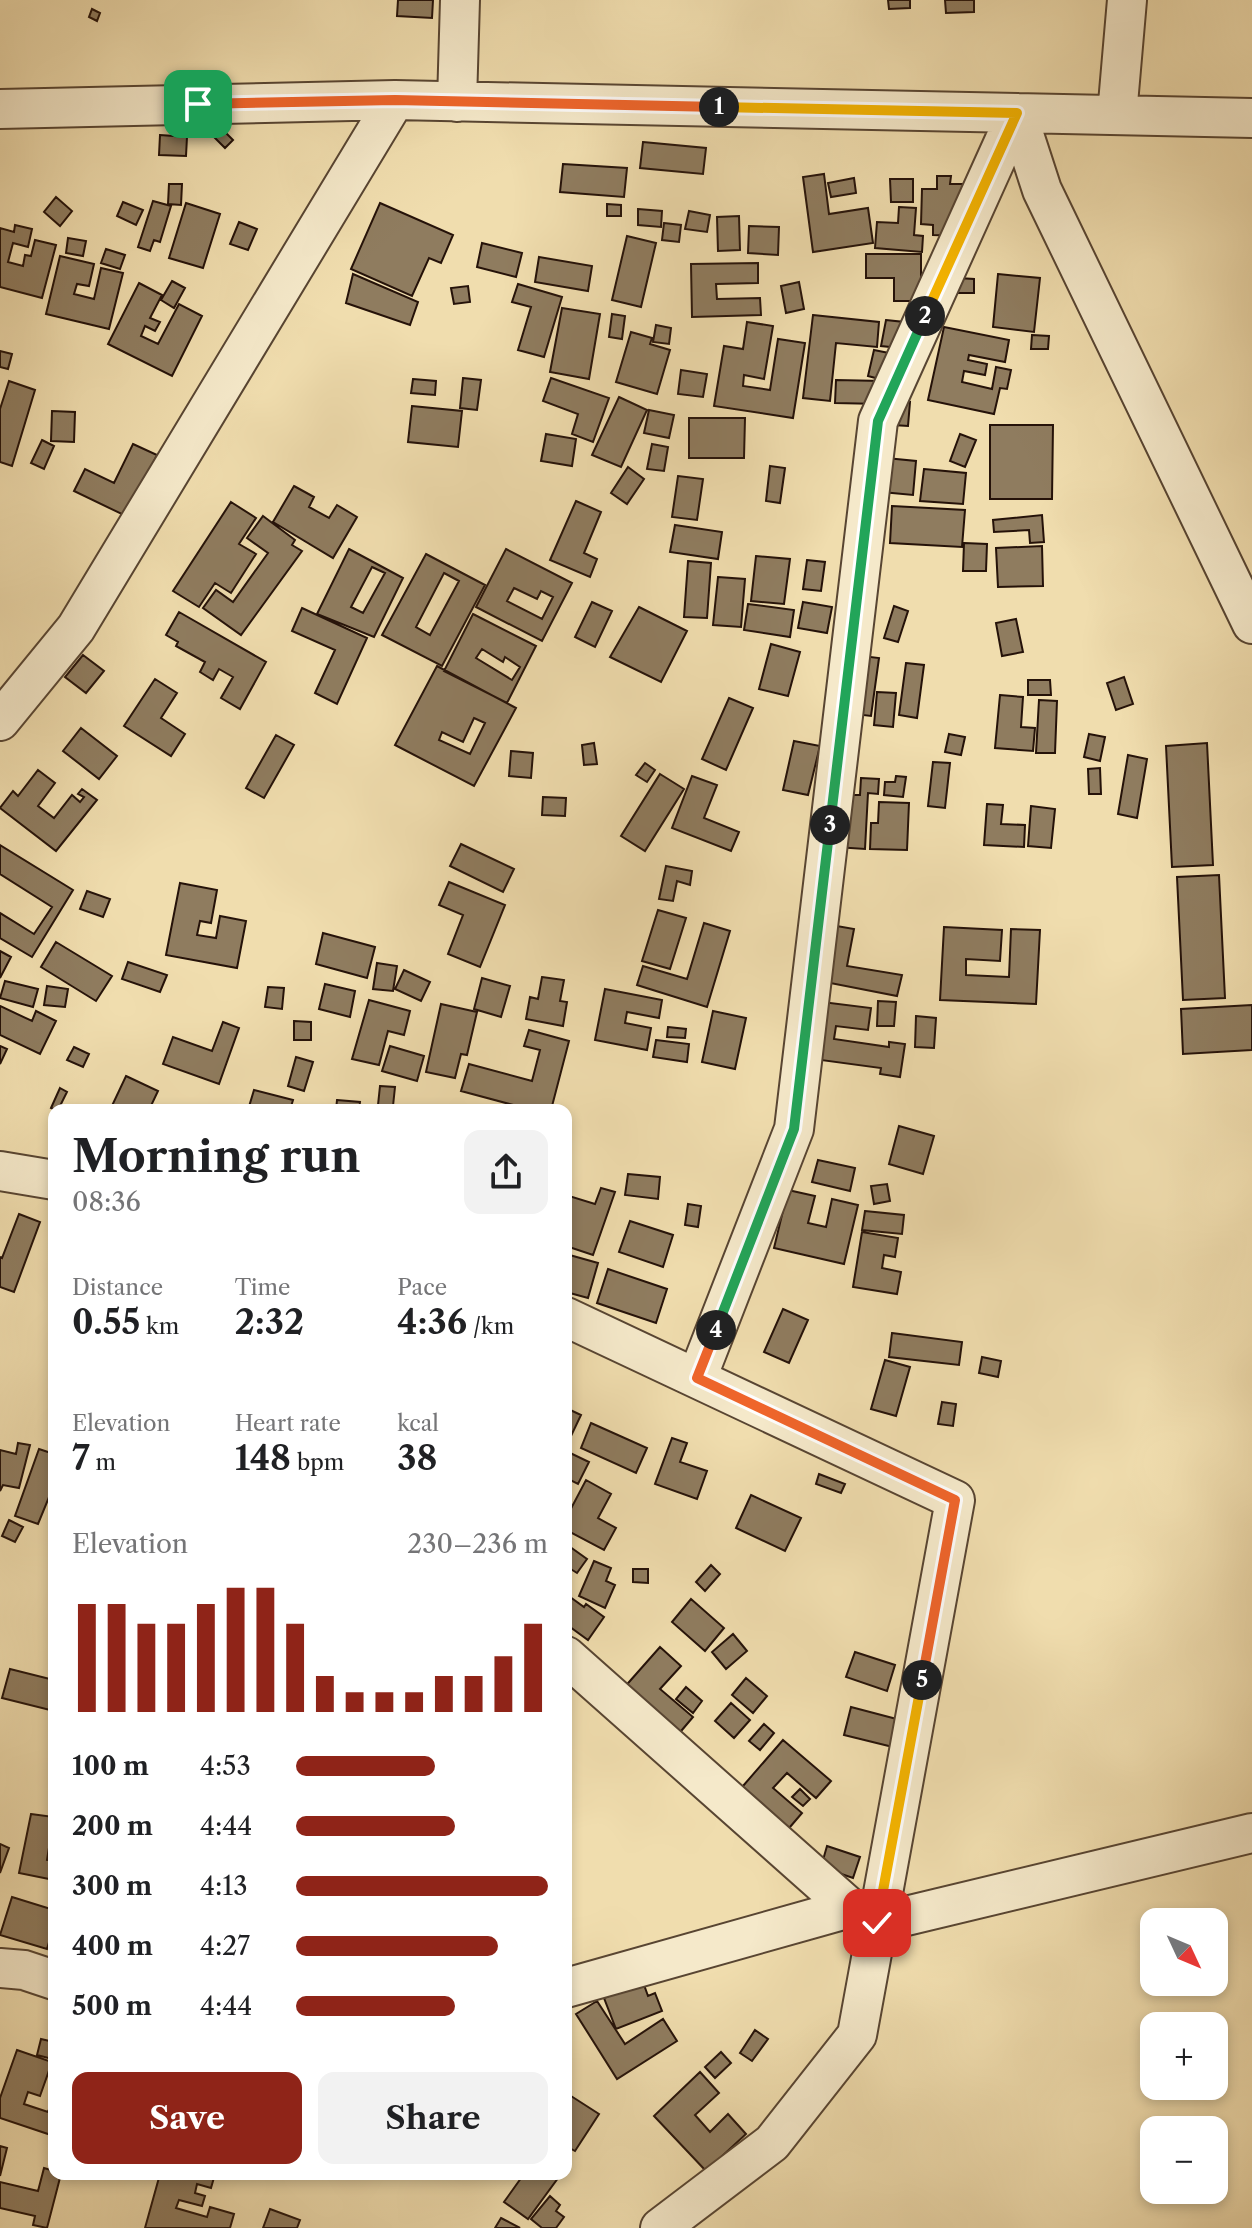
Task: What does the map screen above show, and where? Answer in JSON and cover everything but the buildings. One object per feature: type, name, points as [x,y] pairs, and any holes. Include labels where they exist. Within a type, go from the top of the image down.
[{"type":"street","points":[[457,102],[460,0]]},
{"type":"street","points":[[1117,115],[1127,0]]},
{"type":"street","points":[[0,721],[76,628],[395,100]]},
{"type":"street","points":[[0,109],[395,100],[1252,118]]},
{"type":"street","points":[[1017,113],[1042,190],[1252,624]]},
{"type":"street","points":[[697,1378],[794,1129],[878,421],[1017,113]]},
{"type":"street","points":[[0,1171],[48,1179]]},
{"type":"street","points":[[572,1320],[955,1500],[863,1915],[857,2035],[772,2143],[660,2228]]},
{"type":"street","points":[[572,1661],[863,1915]]},
{"type":"street","points":[[572,1987],[863,1915],[1252,1833]]},
{"type":"street","points":[[0,1968],[24,1970],[48,1978]]},
{"type":"route","points":[[198,104],[395,100],[1017,113],[878,421],[794,1129],[697,1378],[955,1500],[877,1923]]}]
